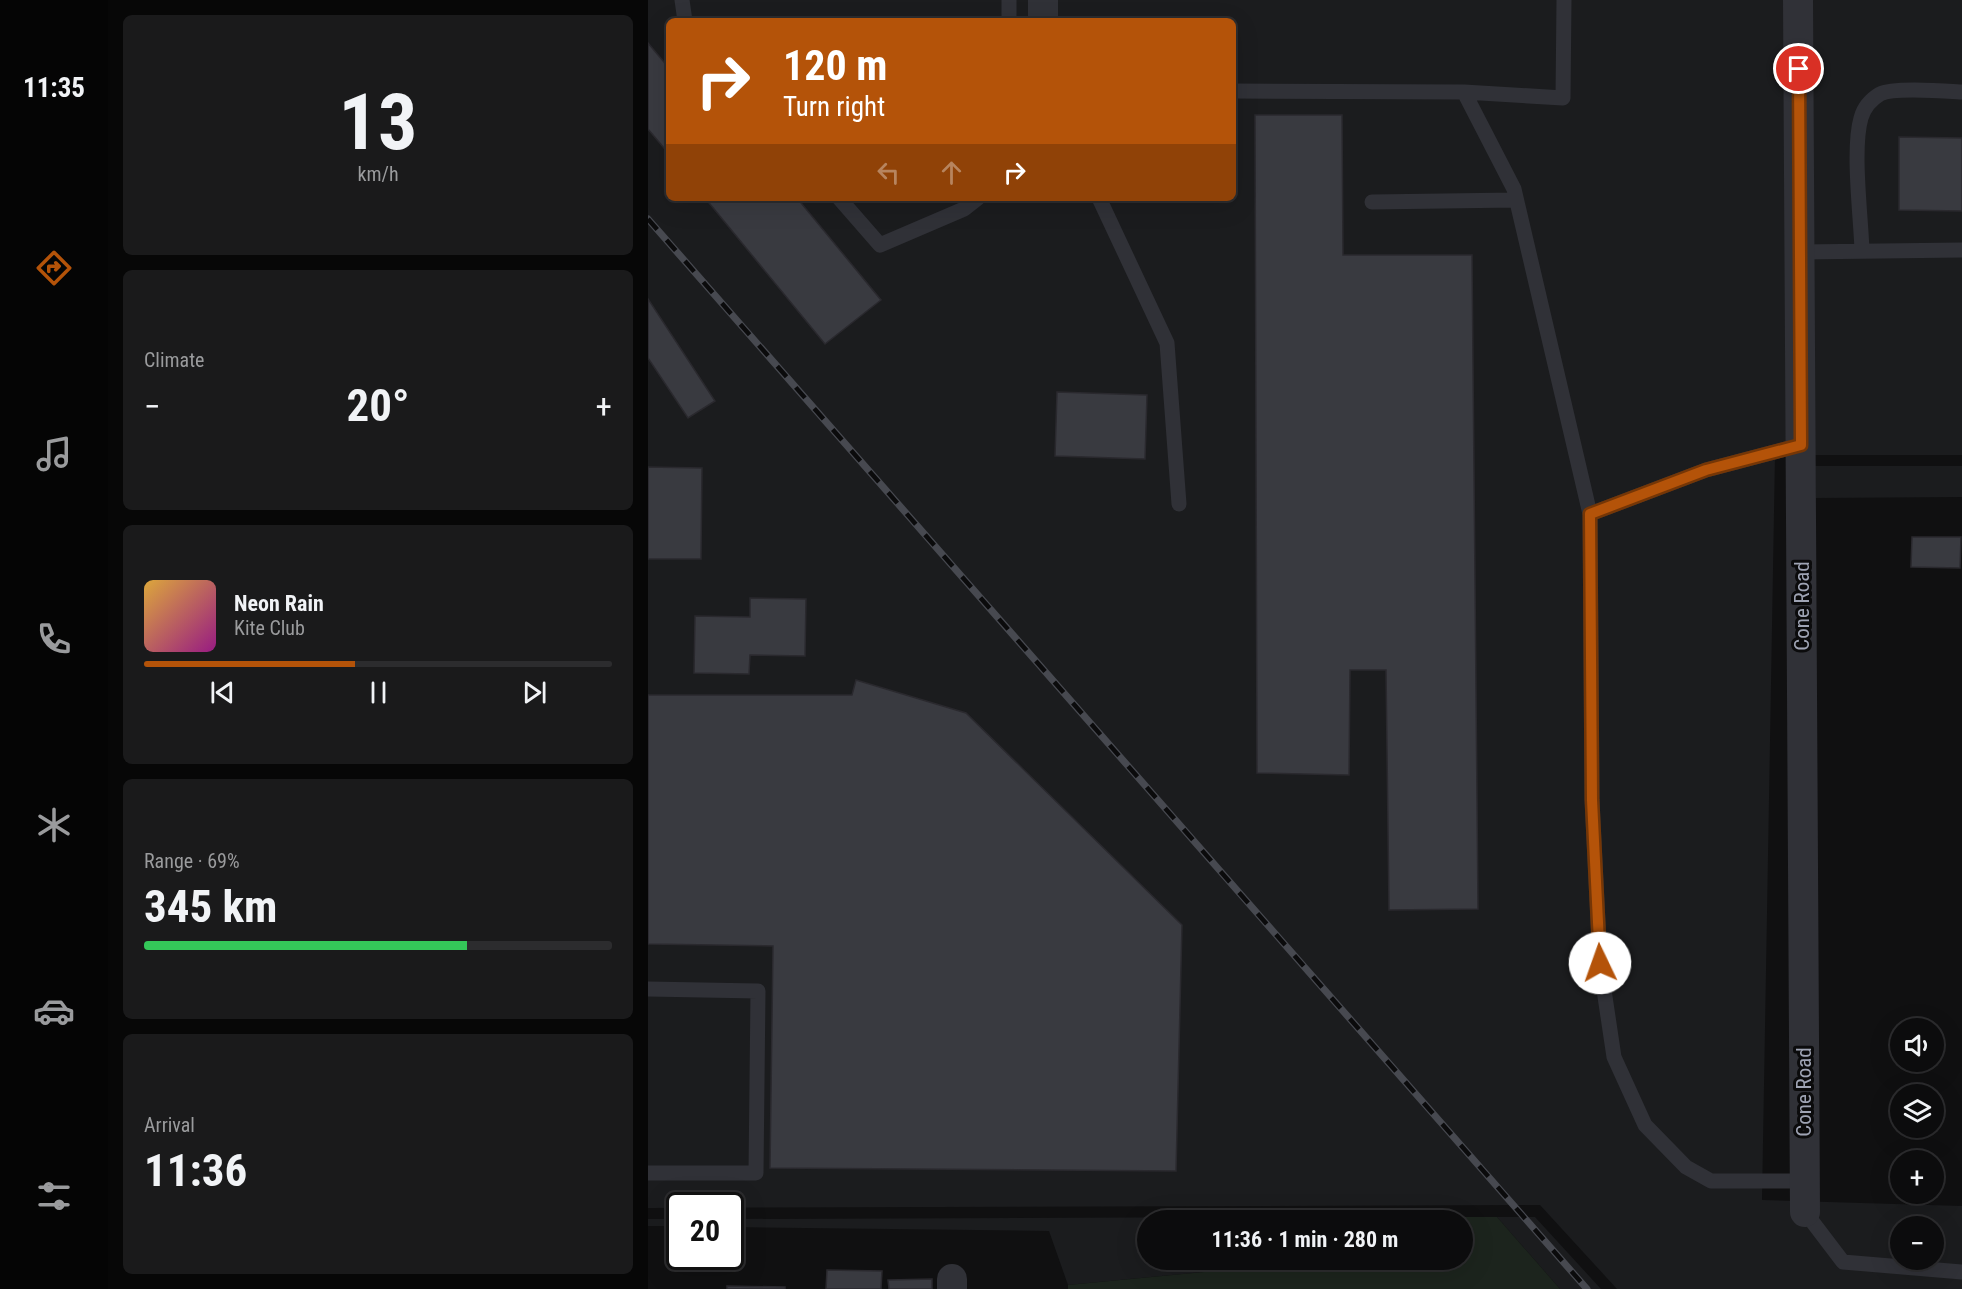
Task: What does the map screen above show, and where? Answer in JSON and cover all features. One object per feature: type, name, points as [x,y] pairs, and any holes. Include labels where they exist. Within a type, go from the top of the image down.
[{"type":"street","points":[[1043,0],[1043,18]]},
{"type":"street","name":"Cone Road","points":[[1798,0],[1805,1212]]},
{"type":"lane","points":[[682,0],[685,18]]},
{"type":"lane","points":[[1009,0],[1010,18]]},
{"type":"lane","points":[[1236,91],[1464,92],[1563,98],[1564,0]]},
{"type":"lane","points":[[1862,251],[1858,139],[1861,119],[1867,103],[1882,92],[1935,90],[1962,93]]},
{"type":"lane","points":[[1464,92],[1514,189],[1590,514],[1592,800],[1600,963],[1614,1057],[1645,1125],[1686,1167],[1711,1181],[1805,1181]]},
{"type":"lane","points":[[1372,202],[1515,200]]},
{"type":"lane","points":[[842,201],[880,245],[964,209],[974,201]]},
{"type":"lane","points":[[1100,201],[1167,343],[1179,504]]},
{"type":"lane","points":[[1800,252],[1962,250]]},
{"type":"lane","points":[[1590,514],[1706,470],[1801,445]]},
{"type":"lane","points":[[648,989],[758,992],[756,1173],[648,1173]]},
{"type":"lane","points":[[1805,1212],[1843,1262],[1962,1272]]},
{"type":"shaded area","points":[[648,0],[1962,0],[1962,455],[1775,455],[1762,1200],[1962,1206],[1962,1289],[1617,1289],[1540,1205],[744,1208],[744,1192],[666,1192],[666,1208],[648,1208]]},
{"type":"shaded area","points":[[1815,466],[1962,466],[1962,497],[1816,498]]},
{"type":"shaded area","points":[[1137,1217],[1137,1270],[1225,1270],[1068,1285],[1049,1231],[744,1227],[744,1219]]},
{"type":"shaded area","points":[[1473,1217],[1497,1217],[1560,1289],[1068,1289],[1068,1285],[1225,1270],[1473,1270]]},
{"type":"shaded area","points":[[1497,1217],[1535,1217],[1601,1289],[1560,1289]]},
{"type":"shaded area","points":[[648,1219],[666,1219],[666,1226],[648,1226]]},
{"type":"building","points":[[648,43],[666,64],[666,150],[648,129]]},
{"type":"building","points":[[1255,115],[1342,115],[1343,255],[1472,255],[1478,909],[1389,910],[1386,670],[1350,670],[1349,775],[1257,773]]},
{"type":"building","points":[[1899,137],[1962,138],[1962,211],[1899,210]]},
{"type":"building","points":[[707,201],[799,201],[881,300],[825,344]]},
{"type":"building","points":[[648,299],[715,401],[688,418],[648,358]]},
{"type":"building","points":[[1057,392],[1147,395],[1145,459],[1055,456]]},
{"type":"building","points":[[648,467],[702,468],[701,559],[648,559]]},
{"type":"building","points":[[1912,537],[1961,537],[1960,568],[1911,567]]},
{"type":"building","points":[[750,598],[806,599],[805,656],[750,655],[749,674],[694,673],[695,616],[750,617]]},
{"type":"building","points":[[856,680],[966,713],[1182,925],[1176,1171],[770,1168],[773,946],[648,944],[648,695],[852,695]]},
{"type":"building","points":[[827,1270],[882,1271],[881,1289],[826,1289]]},
{"type":"building","points":[[932,1279],[932,1289],[889,1289],[888,1280]]},
{"type":"building","points":[[727,1286],[785,1287],[785,1289],[727,1289]]},
{"type":"railway","points":[[648,219],[1587,1289]]},
{"type":"route","points":[[1600,963],[1592,800],[1590,514],[1706,470],[1801,445],[1799,69]]}]
